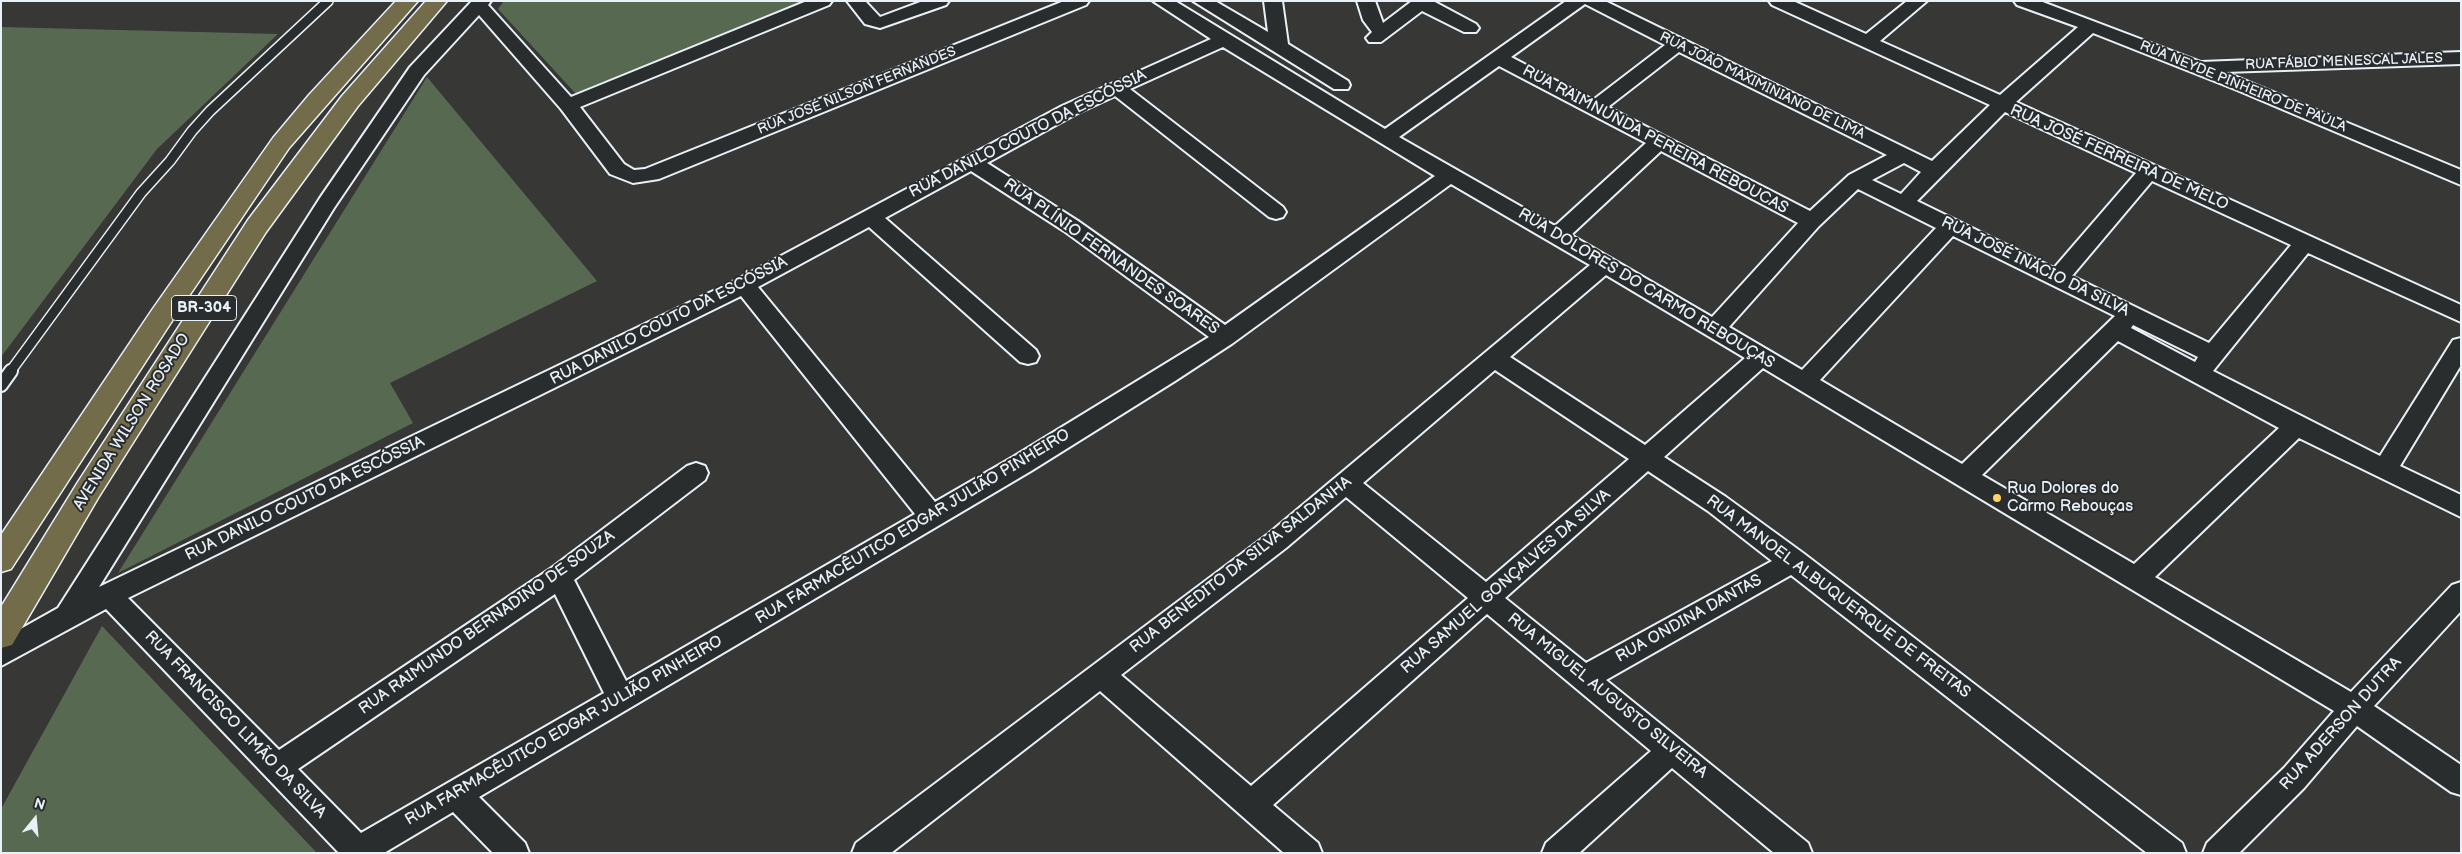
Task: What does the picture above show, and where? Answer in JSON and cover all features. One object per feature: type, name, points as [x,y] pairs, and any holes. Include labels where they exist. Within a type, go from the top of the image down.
[{"type":"highway","name":"AVENIDA WILSON ROSADO","points":[[1,560],[134,357],[281,142],[408,1]]},
{"type":"highway","name":"AVENIDA WILSON ROSADO","points":[[1,636],[93,482],[257,226],[350,101],[436,1]]},
{"type":"street","points":[[67,616],[326,203],[417,72],[481,3],[568,106],[823,1]]},
{"type":"street","points":[[856,1],[871,20],[880,22],[940,1]]},
{"type":"street","name":"RUA JOSÉ NILSON FERNANDES","points":[[568,106],[617,168],[627,176],[634,178],[652,174],[1080,1]]},
{"type":"street","name":"RUA DOLORES DO CARMO REBOUÇAS","points":[[1162,1],[1385,138],[1605,264],[2135,580],[2354,708],[2461,782]]},
{"type":"street","points":[[1202,1],[1341,85]]},
{"type":"street","points":[[1273,1],[1279,46]]},
{"type":"street","points":[[1366,1],[1378,35],[1422,2],[1470,28]]},
{"type":"street","points":[[1385,138],[1578,1]]},
{"type":"street","name":"RUA JOÃO MAXIMINIANO DE LIMA","points":[[1591,1],[1934,170]]},
{"type":"street","name":"RUA JOSÉ FERREIRA DE MELO","points":[[1778,1],[2461,314]]},
{"type":"street","points":[[1868,42],[1918,1]]},
{"type":"street","name":"RUA NEYDE PINHEIRO DE PAULA","points":[[2023,1],[2091,25],[2197,67],[2461,178]]},
{"type":"street","points":[[1904,203],[1934,170],[2002,104],[2091,25]]},
{"type":"street","name":"RUA DANILO COUTO DA ESCÓSSIA","points":[[1,654],[67,616],[112,596],[151,574],[744,285],[971,162],[1116,88],[1223,40]]},
{"type":"street","points":[[1595,108],[1678,44]]},
{"type":"street","name":"RUA RAIMNUNDA PEREIRA REBOUCAS","points":[[1498,58],[1812,221]]},
{"type":"street","name":"RUA FÁBIO MENESCAL JALES","points":[[2197,67],[2461,58]]},
{"type":"street","points":[[1116,88],[1276,212]]},
{"type":"street","points":[[1557,236],[1659,142]]},
{"type":"street","points":[[1714,329],[1812,221],[1856,180],[1903,155]]},
{"type":"street","name":"RUA PLÍNIO FERNANDES SOARES","points":[[971,162],[1071,226],[1225,337]]},
{"type":"street","points":[[2058,278],[2149,171]]},
{"type":"street","name":"RUA FARMACÊUTICO EDGAR JULIÃO PINHEIRO","points":[[360,852],[1038,454],[1225,337],[1450,175]]},
{"type":"street","name":"RUA JOSÉ INÁCIO DA SILVA","points":[[1856,180],[2058,278],[2123,322],[2206,364],[2296,426],[2461,507]]},
{"type":"street","points":[[870,216],[1028,356]]},
{"type":"street","points":[[1803,383],[1950,226]]},
{"type":"street","points":[[2206,364],[2304,242]]},
{"type":"street","name":"RUA BENEDITO DA SILVA SALDANHA","points":[[881,849],[1101,675],[1277,541],[1605,264]]},
{"type":"street","points":[[744,285],[932,517]]},
{"type":"street","points":[[1963,478],[2123,322]]},
{"type":"street","points":[[2385,470],[2461,346]]},
{"type":"street","name":"RUA SAMUEL GONÇALVES DA SILVA","points":[[1250,806],[1761,357]]},
{"type":"street","name":"RUA MANOEL ALBUQUERQUE DE FREITAS","points":[[1494,358],[1717,504],[1794,561],[2171,853]]},
{"type":"street","points":[[2135,580],[2296,426]]},
{"type":"street","name":"RUA RAIMUNDO BERNADINO DE SOUZA","points":[[276,768],[559,577],[696,473]]},
{"type":"street","name":"RUA MIGUEL AUGUSTO SILVEIRA","points":[[1346,484],[1797,853]]},
{"type":"street","name":"RUA ONDINA DANTAS","points":[[1584,678],[1794,561]]},
{"type":"street","points":[[559,577],[622,698]]},
{"type":"street","name":"RUA FRANCISCO LIMÃO DA SILVA","points":[[112,596],[120,608],[360,852]]},
{"type":"street","name":"RUA ADERSON DUTRA","points":[[2218,853],[2294,778],[2354,708],[2458,602]]},
{"type":"street","points":[[1101,675],[1250,806],[1307,853]]},
{"type":"street","points":[[1557,853],[1672,750]]},
{"type":"street","points":[[456,794],[514,853]]},
{"type":"lane","points":[[1,386],[141,193],[170,161],[192,131],[230,92],[328,1]]},
{"type":"green space","points":[[504,1],[810,1],[576,94],[498,9]]},
{"type":"green space","points":[[1,27],[278,34],[157,149],[1,357]]},
{"type":"green space","points":[[427,77],[597,281],[390,383],[413,423],[118,573]]},
{"type":"green space","points":[[102,626],[317,853],[1,853],[1,809]]},
{"type":"place","name":"Rua Dolores do Carmo Rebouças","points":[[1997,498]]}]
